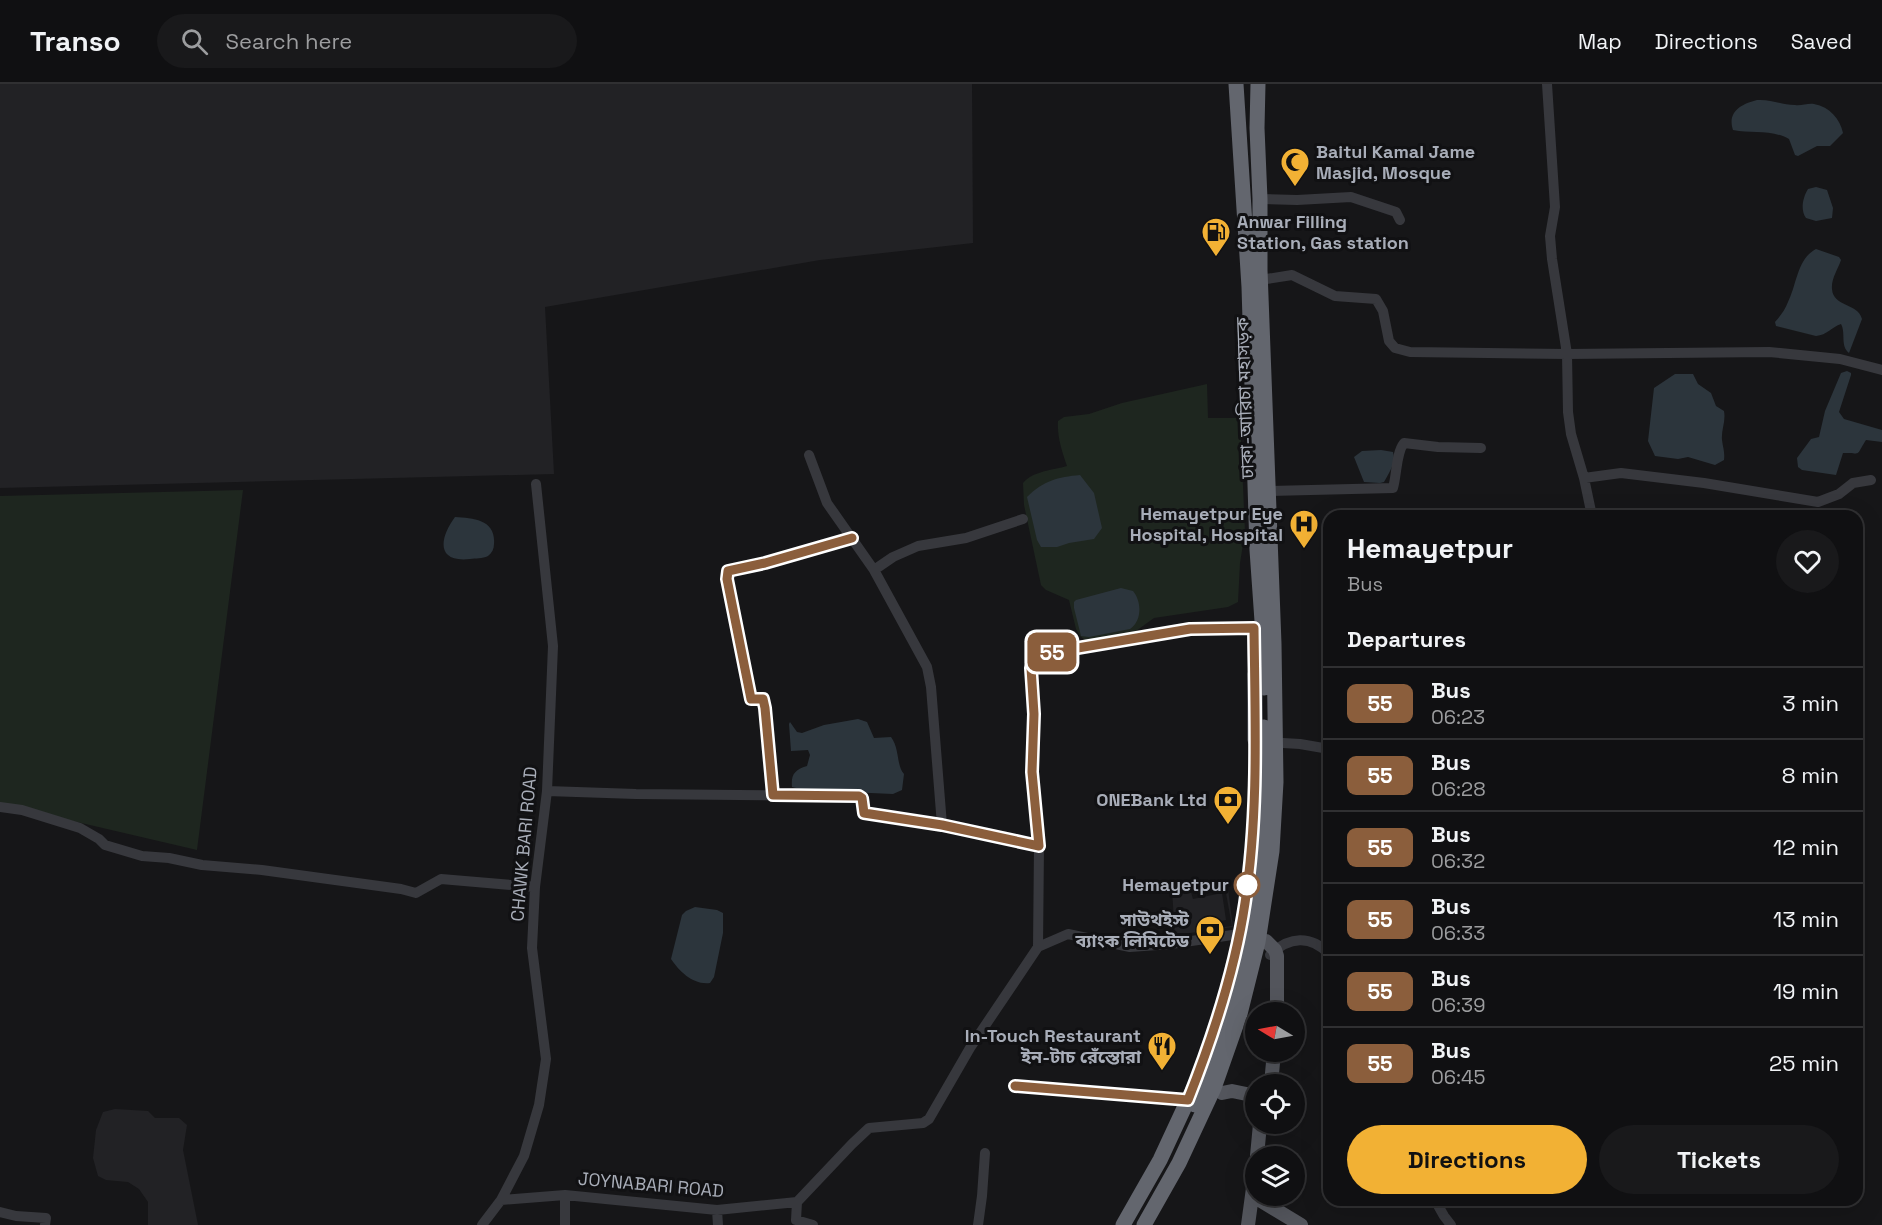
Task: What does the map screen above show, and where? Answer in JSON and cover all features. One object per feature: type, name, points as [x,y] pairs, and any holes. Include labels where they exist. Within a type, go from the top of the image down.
[{"type":"highway","name":"ঢাকা-আরিচা মহাসড়ক","points":[[1144,1225],[1179,1163],[1214,1088],[1240,1014],[1258,942],[1272,851],[1276,782],[1274,644],[1263,548],[1236,84]]},
{"type":"highway","name":"ঢাকা-আরিচা মহাসড়ক","points":[[1133,1225],[1174,1153],[1201,1091],[1218,1043],[1248,933],[1258,867],[1263,780],[1263,548],[1268,490],[1260,280],[1258,84]]},
{"type":"highway","points":[[1123,1225],[1160,1160],[1188,1100],[1215,1028],[1239,934],[1245,903],[1253,827],[1255,775],[1253,586],[1263,548]]},
{"type":"highway","points":[[1155,1225],[1196,1151],[1221,1093],[1250,1012],[1269,949],[1283,815],[1283,666],[1279,572],[1263,548]]},
{"type":"main road","points":[[1269,949],[1272,963],[1271,1002]]},
{"type":"main road","points":[[1269,949],[1278,962],[1277,1002]]},
{"type":"main road","points":[[1221,1093],[1232,1091],[1245,1094]]},
{"type":"main road","points":[[1248,1225],[1254,1206]]},
{"type":"main road","points":[[1255,1225],[1256,1206]]},
{"type":"main road","points":[[1269,1206],[1301,1225]]},
{"type":"street","points":[[1547,84],[1555,207],[1550,236],[1552,259],[1567,354],[1568,412],[1571,434],[1591,510]]},
{"type":"street","points":[[1260,199],[1351,197],[1396,212],[1400,220]]},
{"type":"street","points":[[1260,280],[1292,275],[1335,296],[1376,299],[1383,311],[1389,341],[1395,348],[1410,352],[1567,354],[1769,352],[1840,359],[1882,370]]},
{"type":"street","points":[[1268,490],[1393,488],[1397,476],[1400,449],[1404,443],[1481,448]]},
{"type":"street","points":[[808,455],[827,503],[874,570],[927,667],[931,687],[942,825]]},
{"type":"street","points":[[1584,478],[1621,473],[1704,483],[1818,502],[1839,494],[1853,483],[1871,480]]},
{"type":"street","name":"CHAWK BARI ROAD","points":[[482,1225],[501,1200],[524,1156],[539,1105],[546,1059],[532,948],[535,887],[547,791],[552,646],[537,484]]},
{"type":"street","points":[[874,570],[893,557],[918,546],[966,538],[1023,519]]},
{"type":"street","points":[[773,795],[765,708],[763,699],[751,699],[727,579],[728,571],[852,538]]},
{"type":"street","points":[[1038,947],[1039,846],[1032,772],[1034,733],[1031,668],[1033,662],[1054,652],[1162,633],[1190,629],[1254,628]]},
{"type":"street","points":[[1283,743],[1323,748]]},
{"type":"street","points":[[547,791],[859,796],[862,798],[864,813],[942,825],[1039,846]]},
{"type":"street","points":[[0,807],[22,810],[80,828],[105,845],[142,856],[169,858],[202,865],[262,870],[416,893],[441,879],[535,887]]},
{"type":"street","points":[[813,1225],[796,1220],[797,1202],[869,1128],[923,1123],[929,1119],[970,1048],[1038,947],[1068,934],[1130,947],[1171,944],[1239,934]]},
{"type":"street","points":[[1269,949],[1298,940],[1308,940],[1323,948]]},
{"type":"street","points":[[1015,1086],[1188,1100]]},
{"type":"street","points":[[978,1225],[985,1173],[985,1153]]},
{"type":"street","points":[[565,1195],[565,1225]]},
{"type":"street","name":"JOYNABARI ROAD","points":[[501,1200],[565,1195],[717,1210],[797,1202]]},
{"type":"street","points":[[1438,1206],[1451,1225]]},
{"type":"street","points":[[717,1210],[718,1225]]},
{"type":"street","points":[[0,1212],[16,1216],[46,1218],[45,1225]]},
{"type":"shaded area","points":[[0,84],[972,84],[973,243],[820,260],[545,307],[554,474],[0,488]]},
{"type":"shaded area","points":[[1757,100],[1790,105],[1820,106],[1833,114],[1843,133],[1830,146],[1817,146],[1798,156],[1795,155],[1789,139],[1782,136],[1733,130],[1732,118],[1737,110]]},
{"type":"shaded area","points":[[1816,187],[1827,190],[1833,208],[1832,218],[1816,221],[1804,215],[1803,203],[1806,192]]},
{"type":"shaded area","points":[[1816,249],[1839,257],[1841,260],[1833,282],[1833,295],[1856,310],[1862,319],[1849,353],[1845,347],[1841,324],[1816,336],[1776,326],[1775,322],[1787,305],[1801,265]]},
{"type":"shaded area","points":[[1847,371],[1851,375],[1839,412],[1844,419],[1882,430],[1882,442],[1866,440],[1858,453],[1843,453],[1836,475],[1802,470],[1798,467],[1797,458],[1811,439],[1819,437],[1825,411],[1841,373]]},
{"type":"shaded area","points":[[1675,374],[1693,374],[1698,384],[1711,393],[1716,406],[1724,411],[1722,436],[1724,460],[1715,465],[1688,457],[1678,459],[1655,456],[1648,441],[1654,388]]},
{"type":"shaded area","points":[[1207,384],[1208,418],[1240,418],[1245,532],[1240,563],[1238,602],[1228,607],[1154,618],[1136,631],[1085,640],[1076,629],[1069,600],[1046,590],[1041,585],[1024,505],[1023,483],[1038,473],[1067,466],[1060,444],[1058,427],[1058,421],[1064,417],[1089,414],[1122,403]]},
{"type":"shaded area","points":[[1362,451],[1393,452],[1393,464],[1388,475],[1384,482],[1364,482],[1354,457]]},
{"type":"shaded area","points":[[1080,475],[1094,493],[1102,528],[1094,539],[1057,547],[1041,547],[1037,540],[1027,497],[1051,481]]},
{"type":"shaded area","points":[[243,490],[197,850],[0,804],[0,496]]},
{"type":"shaded area","points":[[455,517],[469,518],[488,525],[494,536],[494,548],[489,555],[481,558],[459,559],[446,553],[444,540]]},
{"type":"shaded area","points":[[1121,588],[1133,591],[1138,600],[1139,616],[1134,626],[1130,629],[1089,637],[1081,636],[1074,602]]},
{"type":"shaded area","points":[[858,719],[867,722],[874,738],[891,737],[904,774],[902,790],[893,794],[804,790],[792,787],[794,774],[807,766],[810,755],[808,750],[791,751],[790,722],[797,732],[802,733],[824,725]]},
{"type":"shaded area","points":[[1227,881],[1233,927],[1175,935],[1172,890]],"holes":[[[1224,882],[1232,926],[1210,929],[1209,923],[1226,920],[1222,893],[1193,899],[1190,889]]]},
{"type":"shaded area","points":[[695,907],[723,913],[723,933],[714,977],[710,983],[698,982],[688,977],[671,959],[682,915]]},
{"type":"shaded area","points":[[115,1109],[148,1111],[155,1118],[179,1118],[187,1125],[183,1150],[198,1225],[148,1225],[148,1202],[139,1189],[128,1182],[106,1180],[98,1176],[93,1158],[96,1130],[103,1112]]},
{"type":"bus line","name":"55","points":[[852,538],[728,571],[727,579],[751,699],[763,699],[765,708],[773,795],[859,796],[862,798],[864,813],[942,825],[1039,846],[1032,772],[1034,714],[1031,664],[1044,655],[1054,652],[1162,633],[1190,629],[1254,628],[1255,775],[1253,827],[1245,903],[1229,978],[1215,1028],[1188,1100],[1015,1086]]},
{"type":"place","name":"Baitul Kamal Jame Masjid, Mosque","points":[[1295,188]]},
{"type":"place","name":"Anwar Filling Station, Gas station","points":[[1216,258]]},
{"type":"place","name":"Hemayetpur Eye Hospital, Hospital","points":[[1304,550]]},
{"type":"place","name":"ONEBank Ltd","points":[[1228,826]]},
{"type":"place","name":"Hemayetpur","points":[[1247,885]]},
{"type":"place","name":"সাউথইস্ট ব্যাংক লিমিটেড","points":[[1210,956]]},
{"type":"place","name":"In-Touch Restaurant ইন-টাচ রেঁস্তোরা","points":[[1162,1072]]}]
